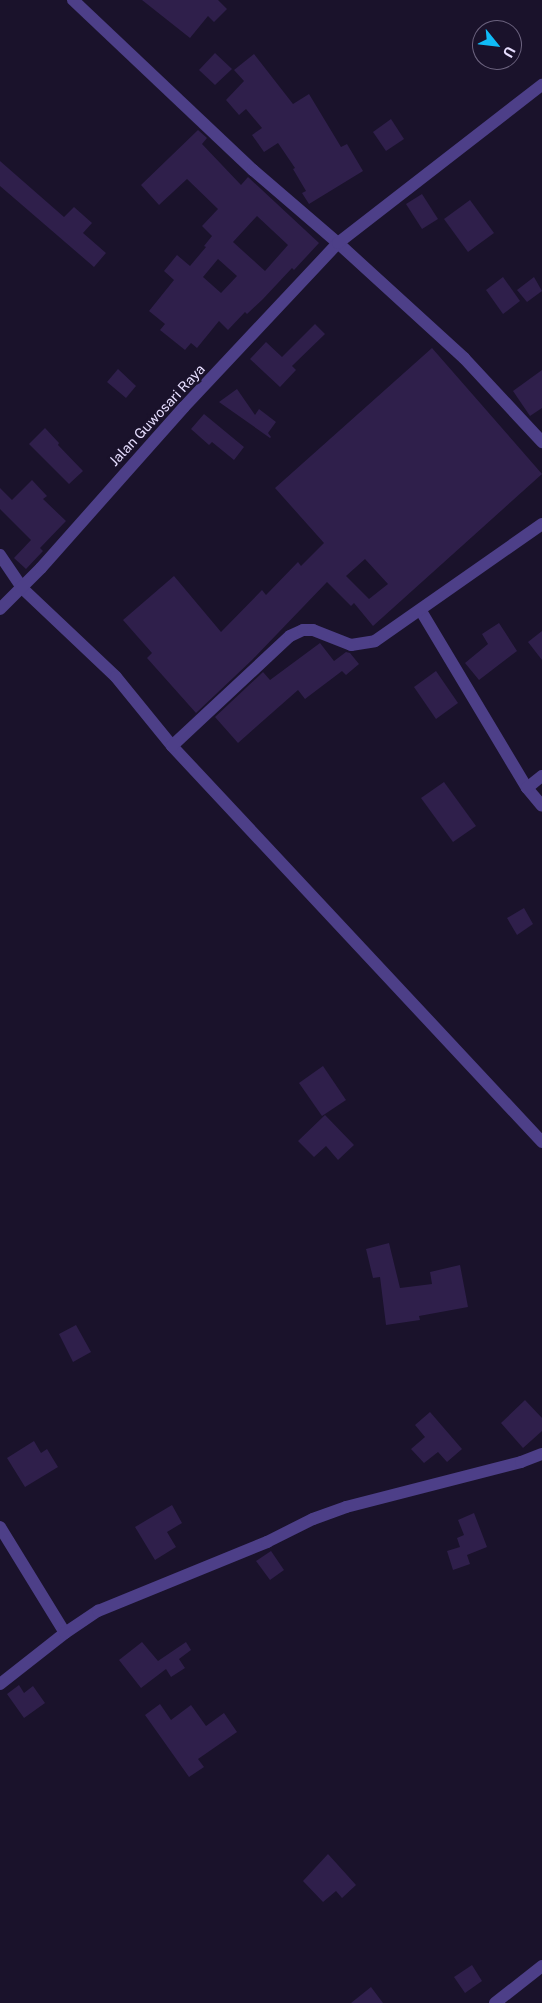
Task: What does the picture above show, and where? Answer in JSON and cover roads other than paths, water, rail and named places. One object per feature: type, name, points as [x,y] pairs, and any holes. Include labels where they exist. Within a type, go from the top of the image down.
[{"type":"street","points":[[73,0],[253,170],[338,243],[464,358],[537,427],[542,442]]},
{"type":"street","name":"Jalan Guwosari Raya","points":[[0,609],[22,588],[184,407],[338,243],[542,85]]},
{"type":"street","points":[[172,746],[290,636],[303,630],[313,630],[351,645],[375,641],[421,611],[542,524]]},
{"type":"street","points":[[0,555],[22,588],[105,666],[134,698],[172,746],[542,1142]]},
{"type":"street","points":[[421,611],[527,788],[542,806]]},
{"type":"street","points":[[527,788],[542,776]]},
{"type":"street","points":[[0,1684],[65,1633],[98,1611],[267,1542],[346,1507],[521,1462],[542,1454]]},
{"type":"street","points":[[0,1527],[65,1633]]},
{"type":"street","points":[[495,2003],[542,1966]]}]
